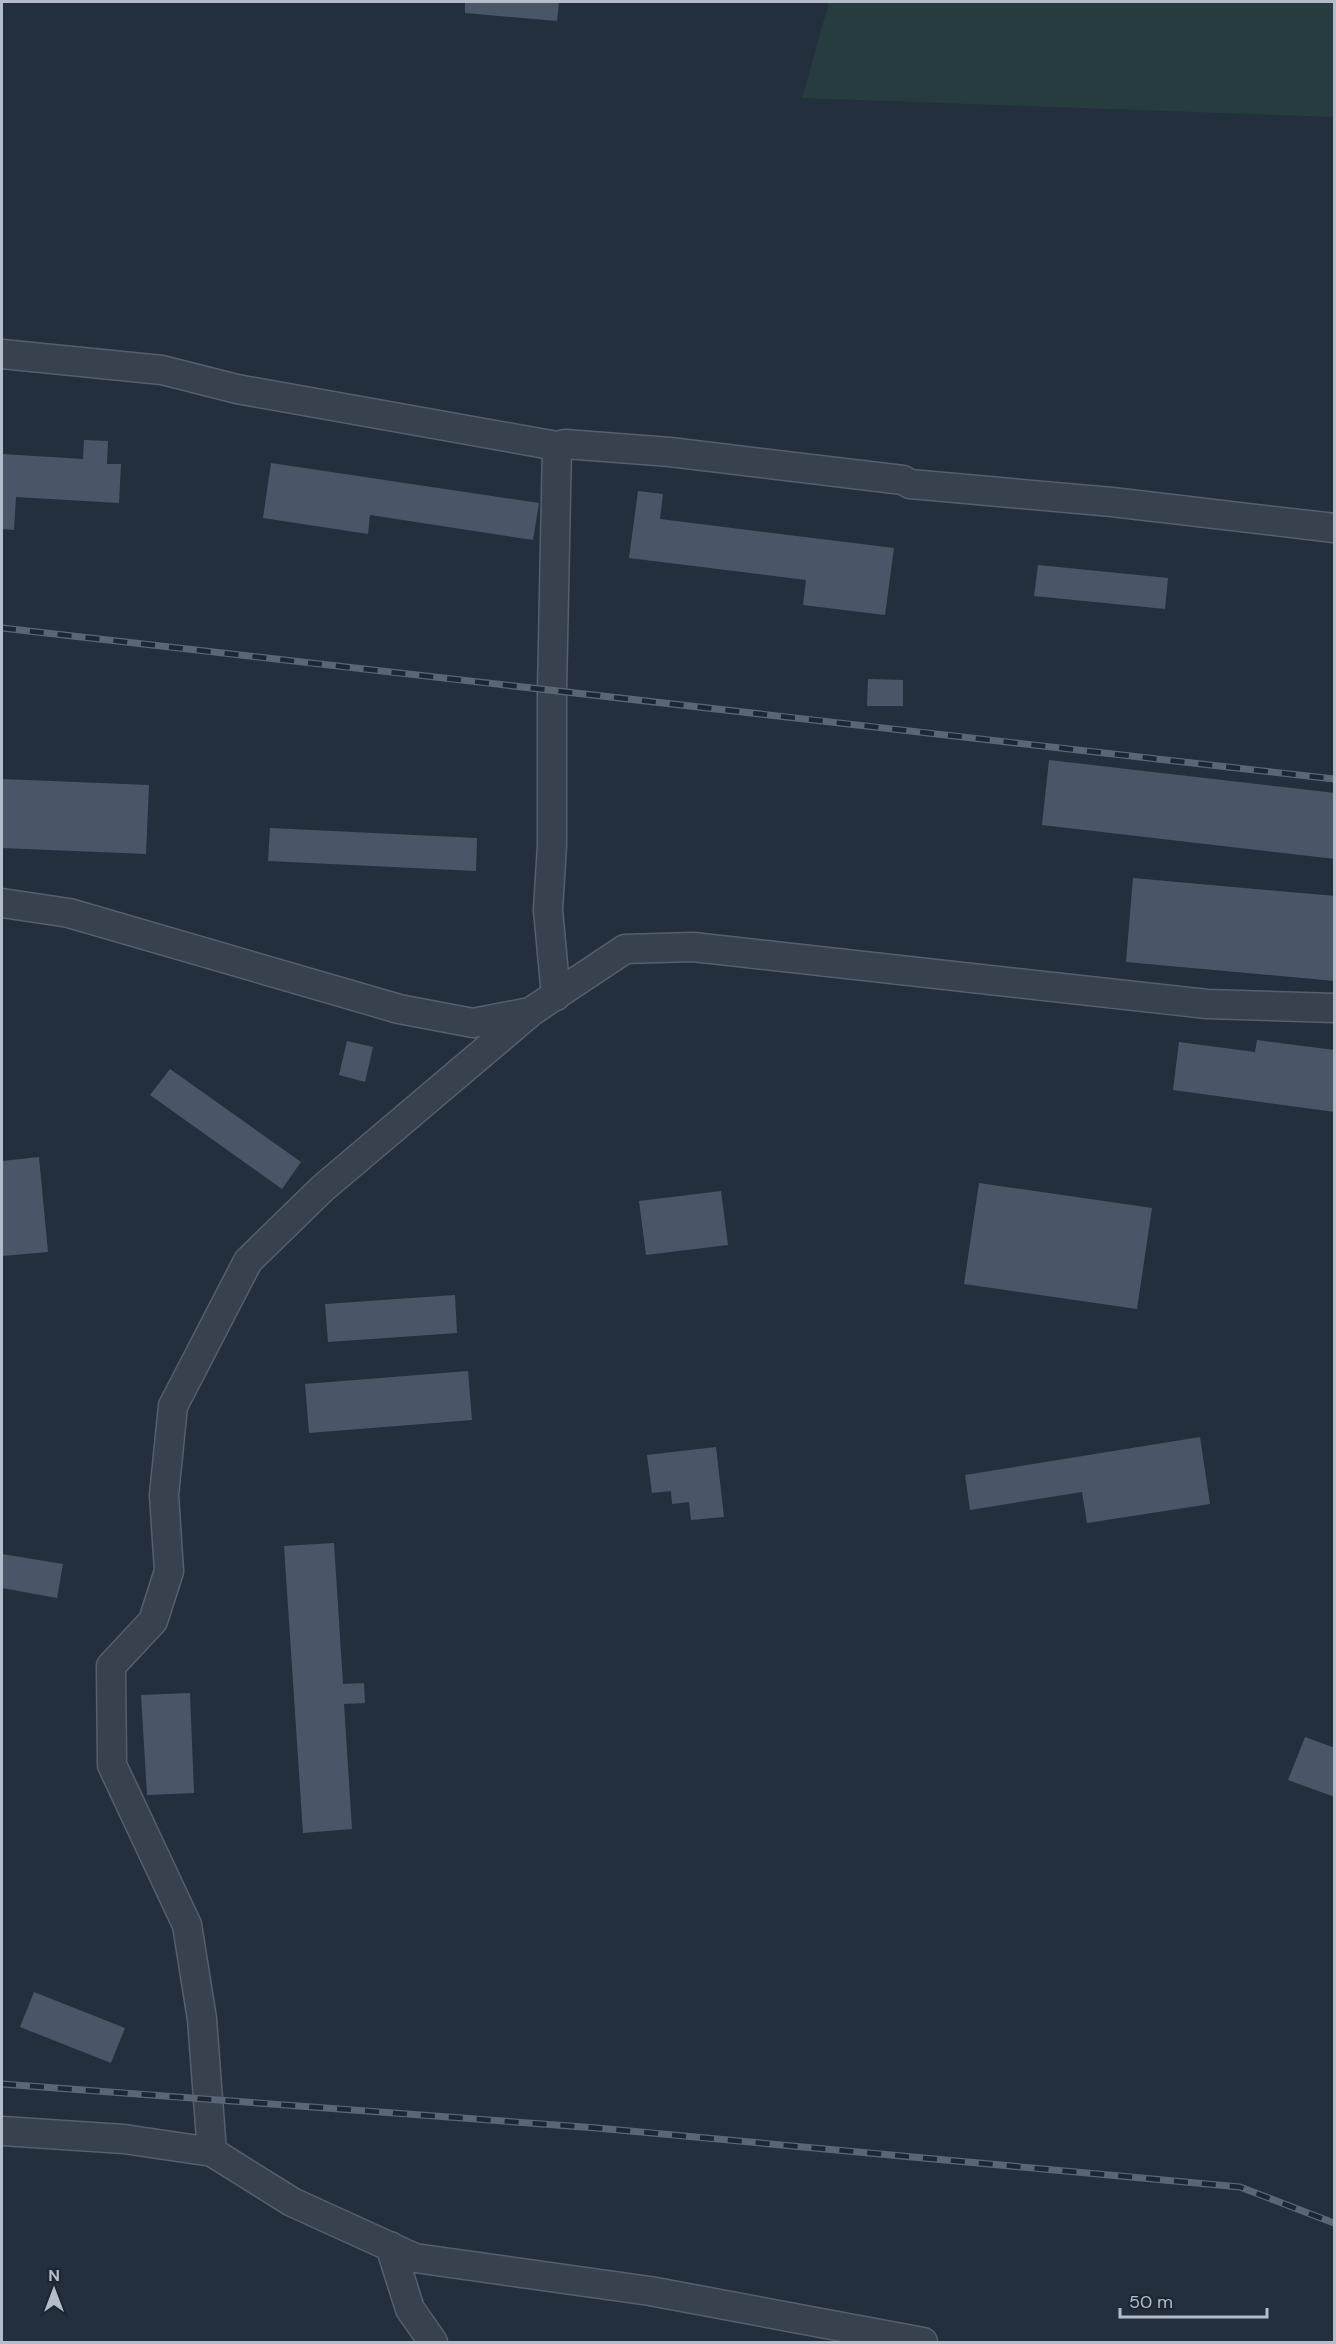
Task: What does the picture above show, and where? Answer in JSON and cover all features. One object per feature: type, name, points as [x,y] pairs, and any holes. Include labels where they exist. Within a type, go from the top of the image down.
[{"type":"lane","points":[[2,354],[162,370],[237,389],[557,446],[565,444],[670,452],[903,480],[910,484],[1112,502],[1335,528]]},
{"type":"lane","points":[[556,996],[548,910],[552,845],[552,690],[557,446]]},
{"type":"lane","points":[[2,903],[69,913],[399,1009],[473,1023],[532,1011]]},
{"type":"lane","points":[[212,2152],[202,2019],[187,1925],[112,1765],[111,1666],[153,1621],[169,1571],[164,1495],[173,1406],[248,1261],[324,1188],[532,1011],[625,949],[693,947],[1207,1004],[1335,1008]]},
{"type":"lane","points":[[2,2131],[124,2139],[212,2152],[292,2202],[415,2258],[650,2291],[923,2343]]},
{"type":"lane","points":[[390,2246],[410,2309],[433,2343]]},
{"type":"green space","points":[[829,2],[1334,2],[1334,117],[802,98]]},
{"type":"building","points":[[465,2],[559,2],[557,21],[465,13]]},
{"type":"building","points":[[84,440],[108,441],[107,464],[121,464],[119,503],[16,497],[14,530],[2,529],[2,454],[83,459]]},
{"type":"building","points":[[271,463],[539,503],[533,540],[370,515],[368,534],[263,518]]},
{"type":"building","points":[[638,491],[663,494],[660,519],[894,548],[885,615],[803,605],[806,580],[629,558]]},
{"type":"building","points":[[1038,565],[1168,578],[1165,609],[1034,596]]},
{"type":"building","points":[[868,679],[903,680],[903,706],[867,706]]},
{"type":"building","points":[[1049,760],[1335,793],[1335,859],[1042,825]]},
{"type":"building","points":[[2,779],[149,785],[146,854],[2,848]]},
{"type":"building","points":[[270,828],[477,838],[476,871],[268,861]]},
{"type":"building","points":[[1133,878],[1335,896],[1335,981],[1126,962]]},
{"type":"building","points":[[1257,1040],[1335,1050],[1335,1112],[1173,1090],[1179,1042],[1255,1052]]},
{"type":"building","points":[[347,1041],[373,1047],[365,1082],[339,1075]]},
{"type":"building","points":[[170,1069],[301,1162],[282,1189],[150,1095]]},
{"type":"building","points":[[39,1157],[48,1252],[2,1256],[2,1161]]},
{"type":"building","points":[[979,1183],[1152,1208],[1137,1309],[964,1284]]},
{"type":"building","points":[[721,1191],[728,1245],[646,1255],[639,1201]]},
{"type":"building","points":[[455,1295],[457,1333],[328,1342],[325,1304]]},
{"type":"building","points":[[468,1371],[472,1420],[309,1433],[305,1384]]},
{"type":"building","points":[[1200,1437],[1210,1504],[1087,1523],[1082,1492],[970,1510],[965,1475]]},
{"type":"building","points":[[716,1447],[724,1517],[691,1520],[689,1502],[672,1504],[671,1491],[652,1493],[647,1455]]},
{"type":"building","points":[[334,1543],[343,1684],[364,1683],[365,1703],[344,1704],[352,1829],[303,1833],[284,1546]]},
{"type":"building","points":[[2,1554],[63,1564],[57,1598],[2,1588]]},
{"type":"building","points":[[190,1693],[194,1793],[147,1795],[141,1695]]},
{"type":"building","points":[[1305,1737],[1335,1748],[1335,1797],[1288,1780]]},
{"type":"building","points":[[34,1992],[125,2028],[111,2063],[20,2027]]},
{"type":"railway","points":[[2,628],[1334,779]]},
{"type":"railway","points":[[2,2084],[597,2128],[1240,2187],[1334,2223]]}]
